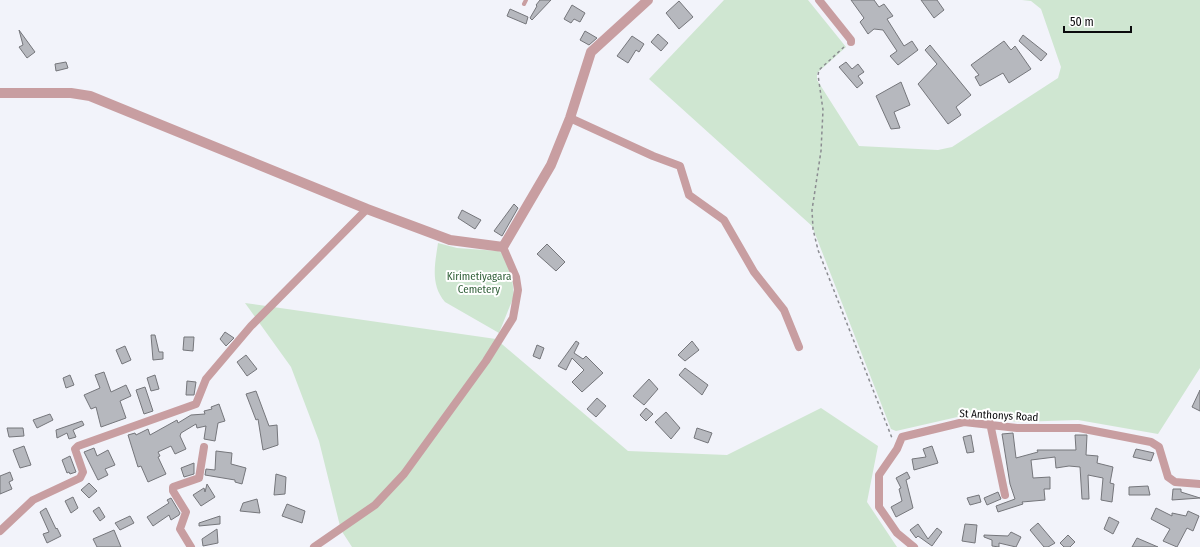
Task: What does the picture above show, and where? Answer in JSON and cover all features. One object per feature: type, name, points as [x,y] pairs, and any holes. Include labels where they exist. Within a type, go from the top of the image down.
[{"type":"street","points":[[503,247],[551,164],[570,118],[591,52],[648,0]]},
{"type":"street","points":[[819,0],[851,40],[850,42]]},
{"type":"street","points":[[0,93],[71,93],[90,96],[367,209],[450,240],[503,247]]},
{"type":"street","points":[[570,118],[653,156],[680,166],[690,195],[724,220],[754,272],[784,310],[799,347]]},
{"type":"street","points":[[0,531],[32,500],[80,478],[83,472],[75,449],[78,446],[196,404],[206,379],[250,326],[367,209]]},
{"type":"street","points":[[314,547],[375,505],[404,474],[486,360],[513,318],[518,290],[516,277],[503,247]]},
{"type":"street","name":"St Anthonys Road","points":[[914,547],[897,533],[879,507],[879,475],[902,437],[964,422],[990,423],[1017,428],[1079,428],[1151,442],[1159,447],[1168,478],[1175,482],[1200,484]]},
{"type":"street","points":[[990,423],[1005,495]]},
{"type":"street","points":[[191,547],[180,529],[186,512],[173,491],[173,487],[199,478],[204,447]]},
{"type":"path","points":[[850,42],[819,70],[818,75],[823,110],[821,151],[812,210],[813,229],[818,250],[896,449]]},
{"type":"green space","points":[[724,0],[808,0],[846,47],[817,73],[817,80],[859,146],[938,150],[952,147],[1058,78],[1061,67],[1041,9],[1031,1],[1022,0],[1200,0],[1200,368],[1158,434],[1078,420],[1017,422],[975,413],[896,431],[891,429],[812,226],[649,79]]},
{"type":"green space","name":"Kirimetiyagara Cemetery","points":[[438,243],[457,248],[498,251],[505,254],[512,278],[514,296],[499,333],[445,302],[440,295],[435,281]]},
{"type":"green space","points":[[245,303],[496,339],[628,451],[727,455],[821,408],[878,446],[867,502],[897,547],[352,547],[341,530],[319,441],[291,367]]},
{"type":"building","points":[[540,0],[551,0],[532,20],[530,18]]},
{"type":"building","points":[[851,0],[874,0],[879,7],[884,4],[893,16],[887,19],[904,46],[912,41],[918,50],[898,65],[890,56],[897,51],[883,30],[874,29],[868,34],[860,22],[864,18]]},
{"type":"building","points":[[921,0],[937,0],[944,10],[934,18]]},
{"type":"building","points":[[679,1],[693,17],[679,29],[666,13]]},
{"type":"building","points":[[572,5],[585,13],[580,22],[574,19],[571,23],[564,19]]},
{"type":"building","points":[[510,9],[528,17],[526,24],[507,16]]},
{"type":"building","points":[[19,30],[35,52],[27,58],[19,47],[23,45]]},
{"type":"building","points":[[585,31],[597,38],[589,45],[580,40]]},
{"type":"building","points":[[658,34],[668,43],[661,51],[651,42]]},
{"type":"building","points":[[1023,35],[1047,54],[1041,61],[1019,41]]},
{"type":"building","points":[[632,36],[644,44],[639,52],[636,50],[628,63],[617,56]]},
{"type":"building","points":[[1004,41],[1011,50],[1015,46],[1031,69],[1009,83],[1003,73],[980,86],[975,77],[979,75],[971,65]]},
{"type":"building","points":[[930,45],[971,95],[956,107],[961,115],[948,124],[918,84],[937,64],[925,50]]},
{"type":"building","points":[[66,62],[68,68],[56,71],[55,64]]},
{"type":"building","points":[[846,62],[852,69],[858,64],[864,72],[858,76],[863,83],[857,88],[839,67]]},
{"type":"building","points":[[901,82],[910,105],[894,112],[900,128],[891,129],[876,96]]},
{"type":"building","points":[[514,204],[518,208],[502,236],[494,231]]},
{"type":"building","points":[[462,210],[481,220],[475,229],[458,218]]},
{"type":"building","points":[[547,244],[565,262],[556,271],[537,254]]},
{"type":"building","points":[[225,332],[234,338],[226,346],[220,339]]},
{"type":"building","points":[[151,335],[155,335],[159,352],[163,352],[163,359],[153,360]]},
{"type":"building","points":[[184,337],[194,337],[193,351],[183,350]]},
{"type":"building","points":[[576,341],[579,343],[574,353],[583,359],[586,356],[603,373],[582,392],[572,382],[584,370],[572,358],[566,370],[558,366]]},
{"type":"building","points":[[692,341],[699,350],[685,361],[678,355]]},
{"type":"building","points":[[537,345],[544,348],[540,359],[533,356]]},
{"type":"building","points":[[125,346],[131,360],[122,364],[116,350]]},
{"type":"building","points":[[246,355],[257,369],[247,376],[237,362]]},
{"type":"building","points":[[685,368],[708,385],[702,395],[679,375]]},
{"type":"building","points":[[104,372],[111,392],[126,385],[131,396],[120,401],[126,418],[101,427],[96,407],[91,409],[84,395],[100,388],[95,375]]},
{"type":"building","points":[[70,375],[74,385],[66,388],[63,378]]},
{"type":"building","points":[[155,375],[159,389],[151,391],[147,378]]},
{"type":"building","points":[[649,379],[658,389],[644,405],[633,396]]},
{"type":"building","points":[[187,381],[196,382],[194,395],[186,395]]},
{"type":"building","points":[[145,387],[153,411],[144,414],[136,390]]},
{"type":"building","points":[[1200,390],[1200,411],[1192,407]]},
{"type":"building","points":[[256,391],[269,426],[277,425],[278,445],[263,450],[258,419],[256,420],[246,394]]},
{"type":"building","points":[[597,398],[606,406],[596,417],[587,409]]},
{"type":"building","points":[[219,404],[225,421],[218,423],[215,441],[204,439],[206,426],[197,428],[196,424],[181,433],[180,436],[186,449],[175,454],[171,446],[158,452],[160,456],[158,457],[166,474],[148,482],[141,466],[138,467],[128,435],[135,433],[136,435],[148,429],[150,435],[177,420],[178,423],[191,415],[205,414],[204,411],[212,409],[211,407]]},
{"type":"building","points":[[646,408],[653,414],[646,421],[640,415]]},
{"type":"building","points":[[666,412],[680,428],[671,439],[655,422]]},
{"type":"building","points":[[50,414],[53,420],[37,428],[33,420]]},
{"type":"building","points":[[82,421],[84,425],[73,430],[76,437],[69,439],[67,433],[57,438],[56,430]]},
{"type":"building","points":[[7,428],[23,428],[24,436],[9,437]]},
{"type":"building","points":[[697,428],[712,433],[708,443],[694,438]]},
{"type":"building","points":[[1013,433],[1016,458],[1038,452],[1037,450],[1076,450],[1075,435],[1087,435],[1086,455],[1098,456],[1097,463],[1113,467],[1110,483],[1114,484],[1112,502],[1101,500],[1103,478],[1088,475],[1089,499],[1082,499],[1080,467],[1069,466],[1056,468],[1055,457],[1031,460],[1033,478],[1050,477],[1050,489],[1044,489],[1045,500],[1022,502],[1023,504],[998,512],[996,506],[1015,499],[1010,484],[1002,434]]},
{"type":"building","points":[[971,435],[974,452],[967,453],[963,437]]},
{"type":"building","points":[[24,446],[31,465],[20,468],[13,450]]},
{"type":"building","points":[[932,446],[938,463],[914,470],[912,459],[926,457],[923,449]]},
{"type":"building","points":[[94,448],[97,456],[108,450],[115,465],[105,469],[108,475],[98,480],[84,452]]},
{"type":"building","points":[[1136,449],[1154,453],[1151,461],[1133,457]]},
{"type":"building","points":[[216,451],[232,453],[231,464],[246,468],[242,484],[235,482],[235,480],[205,475],[206,469],[215,470]]},
{"type":"building","points":[[70,456],[76,472],[70,474],[69,472],[67,473],[62,460]]},
{"type":"building","points":[[194,463],[194,474],[184,477],[181,468]]},
{"type":"building","points":[[10,472],[13,480],[9,482],[12,489],[0,494],[0,476]]},
{"type":"building","points":[[907,472],[910,478],[906,480],[913,508],[896,517],[891,507],[902,501],[899,489],[901,488],[896,478]]},
{"type":"building","points":[[276,474],[286,477],[285,494],[274,495]]},
{"type":"building","points":[[89,483],[97,491],[89,498],[81,490]]},
{"type":"building","points":[[207,484],[215,497],[201,506],[193,495],[204,488],[205,492]]},
{"type":"building","points":[[1148,486],[1150,495],[1129,495],[1129,487]]},
{"type":"building","points":[[1173,489],[1181,489],[1181,492],[1200,498],[1172,500]]},
{"type":"building","points":[[998,492],[1001,499],[987,505],[984,498]]},
{"type":"building","points":[[979,495],[981,502],[970,505],[967,498]]},
{"type":"building","points":[[73,497],[78,508],[71,513],[65,501]]},
{"type":"building","points":[[171,498],[180,513],[179,515],[171,520],[169,515],[153,526],[147,517],[169,503],[167,500]]},
{"type":"building","points":[[257,499],[260,513],[240,511],[243,503]]},
{"type":"building","points":[[287,504],[305,511],[302,523],[282,516]]},
{"type":"building","points":[[99,507],[105,517],[100,521],[93,511]]},
{"type":"building","points":[[46,508],[61,536],[47,543],[43,534],[49,532],[40,512]]},
{"type":"building","points":[[1156,508],[1172,516],[1172,513],[1186,516],[1188,511],[1199,516],[1193,531],[1187,528],[1177,547],[1163,541],[1170,529],[1151,519]]},
{"type":"building","points":[[130,516],[134,523],[120,530],[115,523]]},
{"type":"building","points":[[220,516],[220,524],[199,526],[199,523]]},
{"type":"building","points":[[1109,517],[1119,522],[1113,534],[1104,529]]},
{"type":"building","points":[[1038,523],[1055,543],[1048,547],[1044,547],[1030,530]]},
{"type":"building","points":[[918,524],[928,539],[937,528],[942,532],[932,546],[918,536],[916,538],[910,530]]},
{"type":"building","points":[[965,524],[977,525],[975,543],[962,541]]},
{"type":"building","points":[[217,529],[218,543],[203,546],[202,539]]},
{"type":"building","points":[[114,530],[121,547],[97,547],[93,539]]},
{"type":"building","points":[[1011,532],[1021,537],[1016,547],[999,543],[999,547],[992,546],[992,540],[984,537],[984,535],[1008,536]]},
{"type":"building","points":[[1068,535],[1075,542],[1070,547],[1064,547],[1060,543]]},
{"type":"building","points":[[1137,538],[1158,547],[1132,547]]}]
